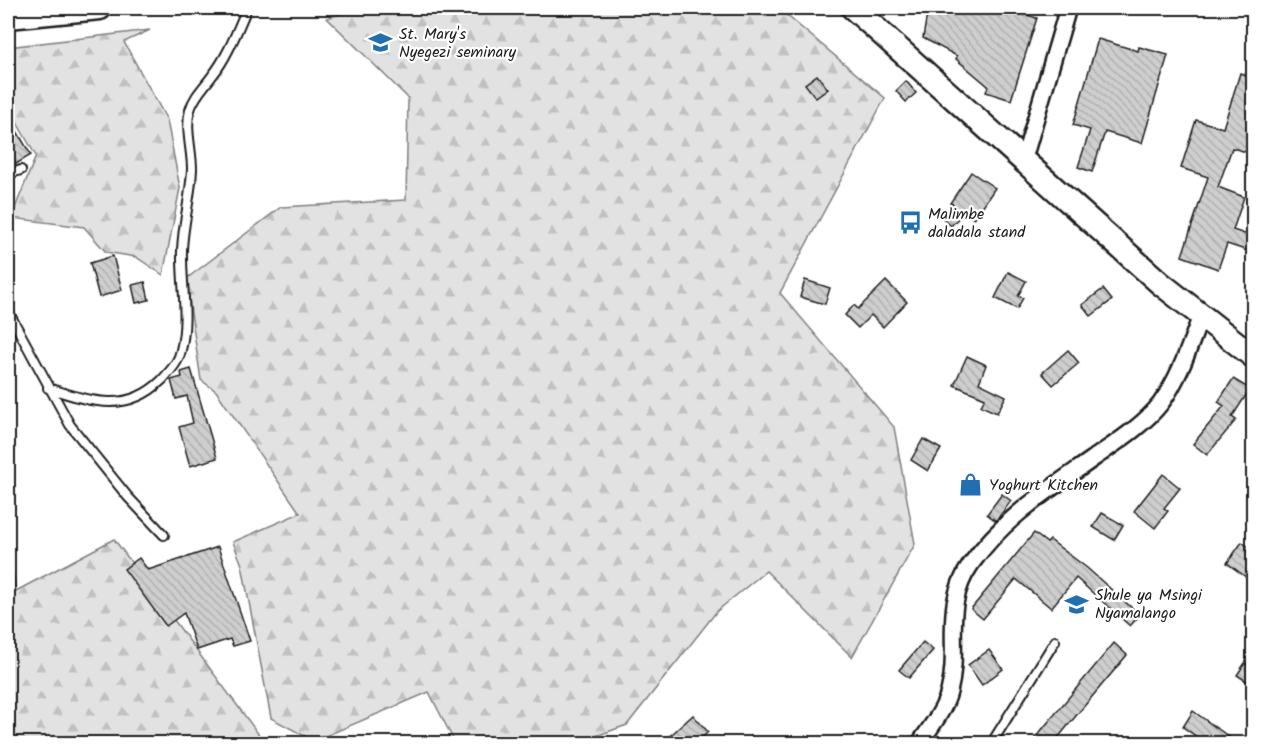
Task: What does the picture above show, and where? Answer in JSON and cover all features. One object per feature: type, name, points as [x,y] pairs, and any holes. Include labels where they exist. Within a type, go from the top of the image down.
[{"type":"main road","points":[[8,17],[100,8]]},
{"type":"main road","points":[[853,8],[1023,162],[1201,316],[1254,357]]},
{"type":"street","points":[[1023,162],[1068,8]]},
{"type":"street","points":[[919,744],[937,718],[949,693],[953,668],[951,630],[954,601],[969,567],[992,535],[1031,503],[1111,446],[1160,404],[1183,364],[1201,316]]},
{"type":"lane","points":[[48,388],[83,399],[123,402],[139,397],[155,386],[172,369],[181,351],[184,325],[182,251],[192,169],[190,110],[200,90],[212,76],[230,47],[247,8]]},
{"type":"lane","points":[[8,174],[21,170]]},
{"type":"lane","points":[[8,311],[70,425],[120,488],[164,536]]},
{"type":"lane","points":[[991,744],[1055,641]]},
{"type":"green space","points":[[359,8],[778,8],[885,98],[780,293],[894,427],[915,544],[852,657],[766,571],[717,611],[627,725],[576,743],[455,743],[429,692],[314,741],[271,718],[242,565],[233,542],[300,513],[216,391],[201,380],[186,279],[281,207],[406,200],[408,98],[327,18]]},
{"type":"green space","points":[[150,30],[124,42],[167,120],[180,188],[163,275],[136,257],[106,252],[84,227],[11,218],[36,156],[16,121],[8,118],[8,47]]},
{"type":"green space","points":[[8,539],[16,591],[114,539],[265,743],[8,743]]},
{"type":"building","points":[[928,8],[1003,8],[1037,18],[1011,100],[986,92],[988,86],[956,59],[957,56],[923,38]]},
{"type":"building","points":[[1098,39],[1138,51],[1139,47],[1168,55],[1142,143],[1105,132],[1092,172],[1078,167],[1090,130],[1073,125]]},
{"type":"building","points":[[1240,73],[1254,78],[1254,154],[1232,148],[1218,187],[1244,197],[1233,230],[1254,237],[1254,253],[1227,244],[1218,269],[1182,256],[1208,177],[1181,168],[1196,120],[1223,128]]},
{"type":"building","points":[[817,75],[828,89],[816,98],[805,84]]},
{"type":"building","points":[[906,81],[916,93],[906,102],[896,91]]},
{"type":"building","points":[[8,116],[31,155],[16,164],[8,150]]},
{"type":"building","points":[[971,172],[995,188],[974,219],[964,212],[951,226],[941,216],[953,204],[950,203]]},
{"type":"building","points":[[113,256],[122,290],[99,297],[90,263]]},
{"type":"building","points":[[1008,272],[1026,281],[1018,296],[1023,298],[1017,309],[995,298]]},
{"type":"building","points":[[805,280],[830,288],[825,304],[800,297]]},
{"type":"building","points":[[886,281],[907,302],[883,327],[871,315],[858,328],[845,315],[854,305],[858,309]]},
{"type":"building","points":[[145,282],[149,300],[136,303],[132,285]]},
{"type":"building","points":[[1103,289],[1112,300],[1091,316],[1082,305]]},
{"type":"building","points":[[1068,350],[1079,363],[1053,385],[1042,373]]},
{"type":"building","points":[[967,356],[986,365],[979,383],[1006,396],[997,413],[981,406],[985,398],[954,385]]},
{"type":"building","points":[[191,369],[217,458],[190,466],[179,427],[193,423],[187,396],[176,399],[171,380],[182,377],[181,372]]},
{"type":"building","points":[[1233,379],[1250,389],[1232,417],[1236,420],[1207,455],[1193,444],[1224,406],[1218,402]]},
{"type":"building","points":[[923,439],[941,449],[928,471],[911,460]]},
{"type":"building","points":[[1163,474],[1180,488],[1164,508],[1168,511],[1155,528],[1134,511]]},
{"type":"building","points":[[1002,494],[1011,501],[996,521],[987,514]]},
{"type":"building","points":[[1102,513],[1123,525],[1114,540],[1093,527]]},
{"type":"building","points":[[1034,533],[1047,543],[1050,540],[1087,568],[1140,615],[1130,626],[1076,578],[1051,608],[1016,579],[983,619],[971,609]]},
{"type":"building","points":[[1242,542],[1254,551],[1254,583],[1227,563]]},
{"type":"building","points":[[218,547],[250,641],[233,646],[230,639],[197,650],[184,613],[166,626],[124,569],[139,558],[148,570]]},
{"type":"building","points":[[923,642],[933,650],[909,678],[899,670]]},
{"type":"building","points":[[1114,643],[1127,655],[1053,744],[1030,744]]},
{"type":"building","points":[[989,650],[1003,669],[982,685],[968,665]]},
{"type":"building","points":[[1245,663],[1254,668],[1254,686],[1237,675]]},
{"type":"building","points":[[1193,711],[1239,744],[1207,744],[1183,727]]},
{"type":"building","points":[[693,715],[708,732],[696,744],[661,744]]},
{"type":"place","name":"St. Mary's Nyegezi seminary","points":[[381,43]]},
{"type":"place","name":"Malimbe daladala stand","points":[[910,223]]},
{"type":"place","name":"Yoghurt Kitchen","points":[[971,485]]},
{"type":"place","name":"Shule ya Msingi Nyamalango","points":[[1077,604]]}]
